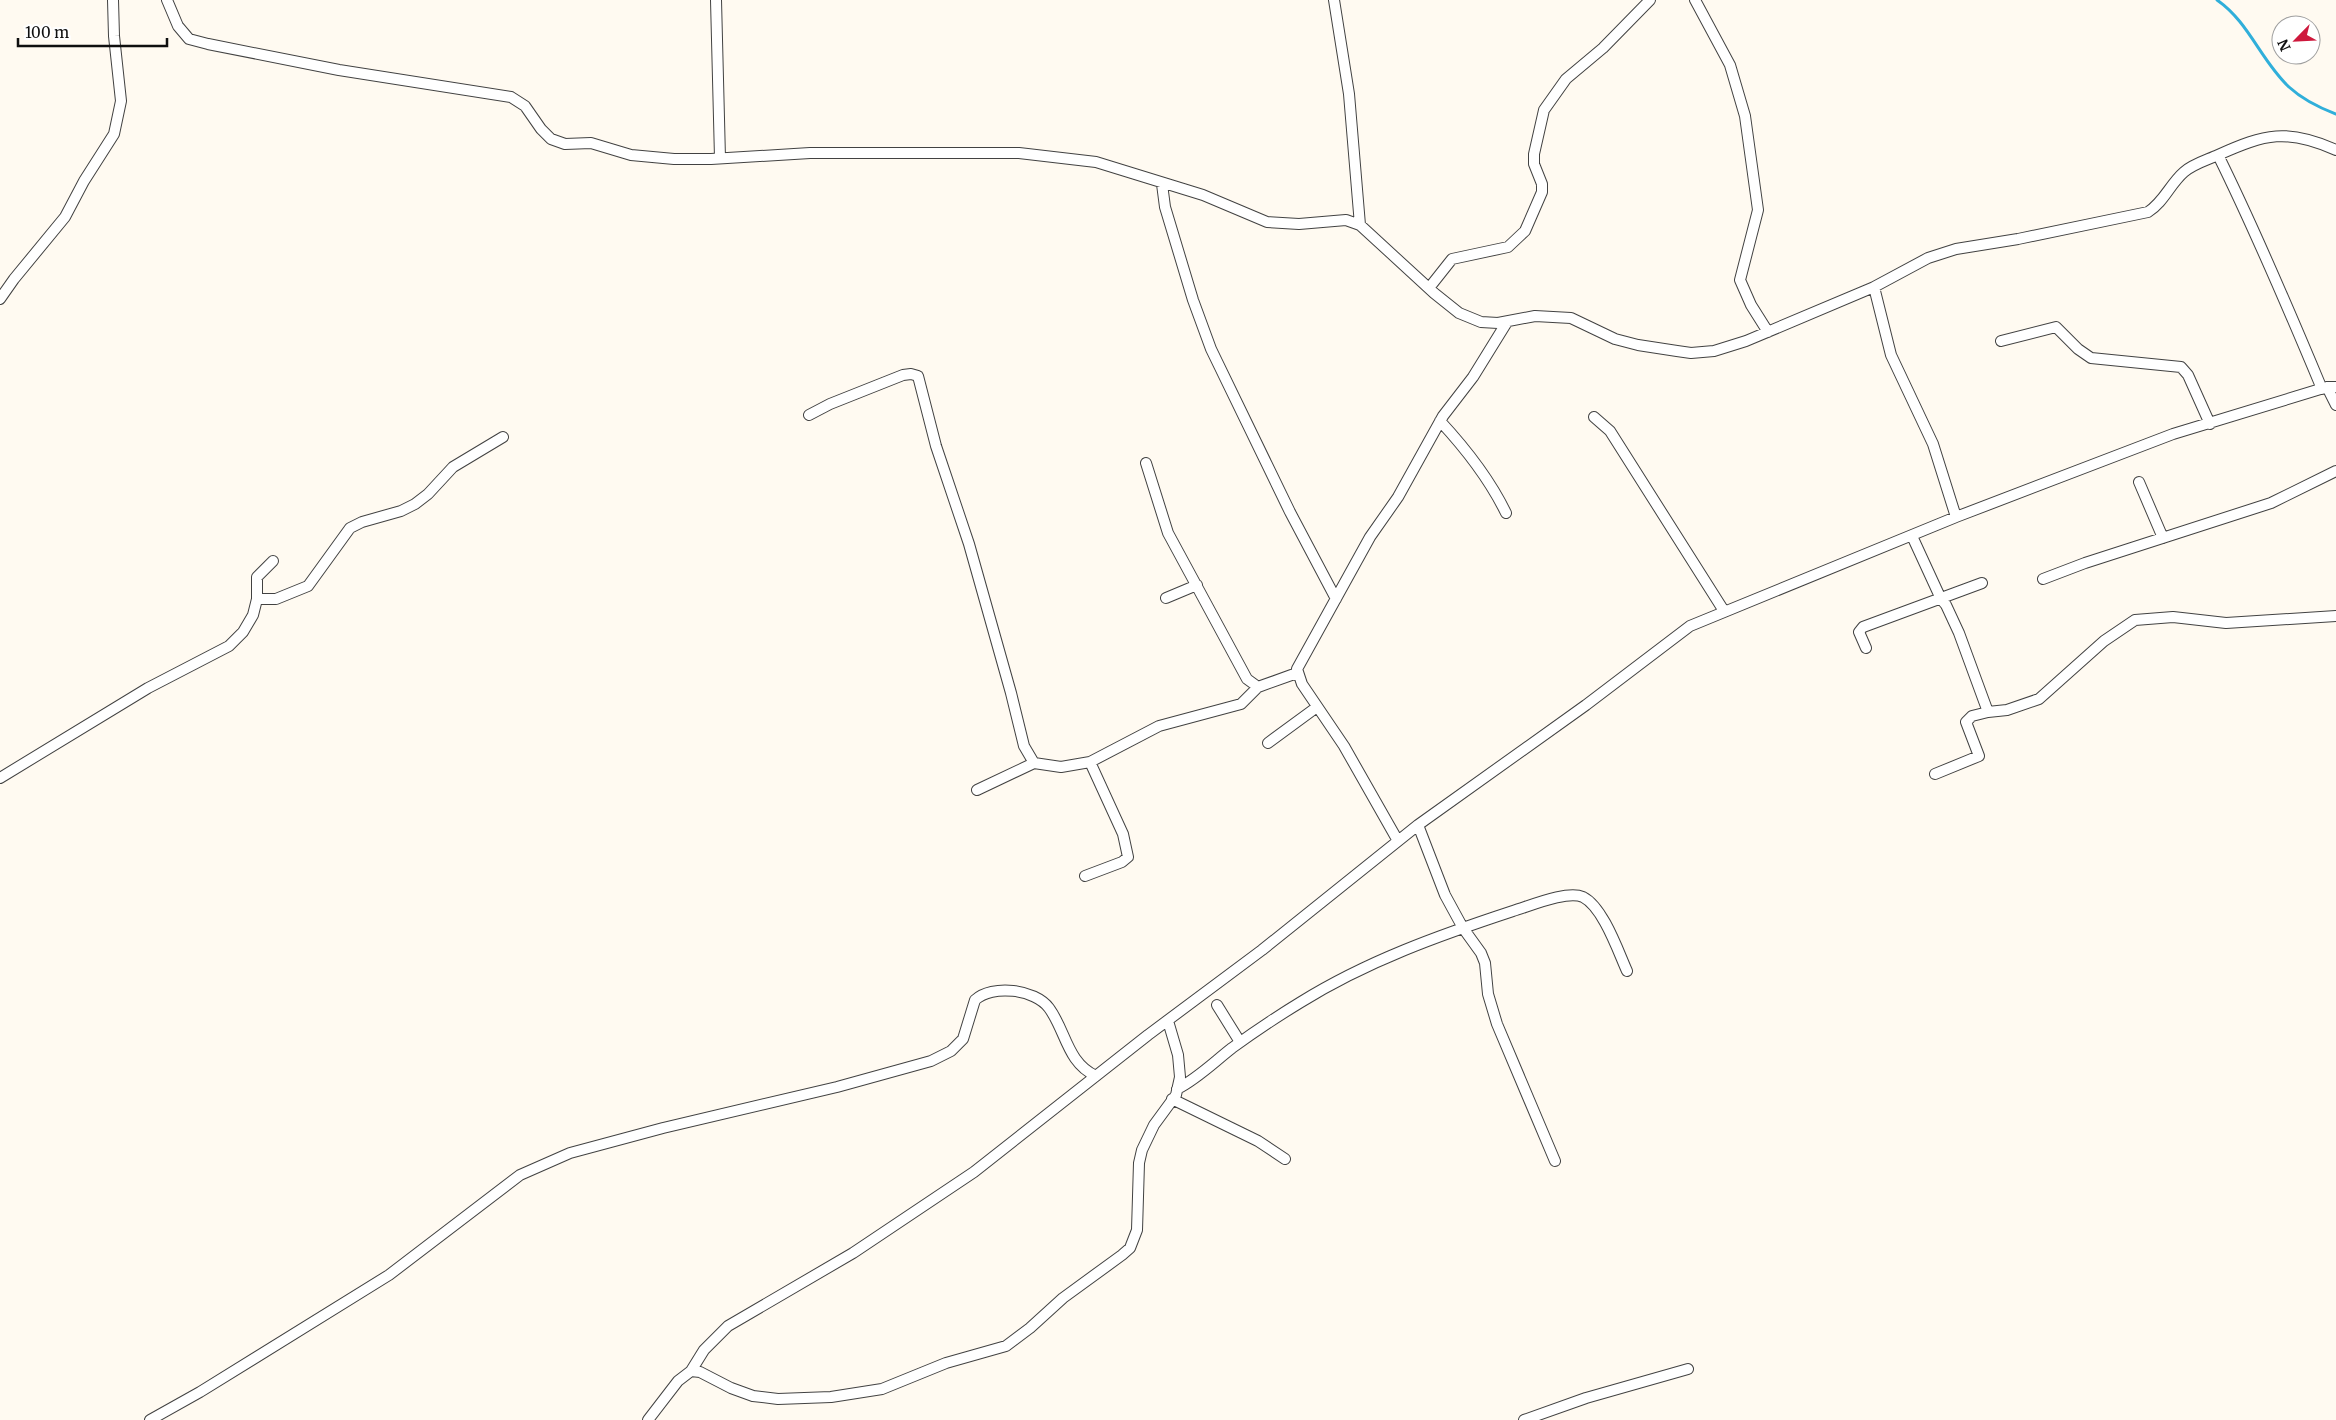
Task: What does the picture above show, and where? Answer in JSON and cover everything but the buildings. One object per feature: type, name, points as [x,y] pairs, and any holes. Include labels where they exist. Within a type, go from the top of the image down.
[{"type":"street","points":[[0,299],[14,278],[65,218],[116,130],[121,100],[114,36],[113,0]]},
{"type":"street","points":[[167,0],[178,26],[189,39],[340,70],[511,97],[525,106],[546,135],[559,142],[591,143],[631,155],[674,159],[810,153],[1019,154],[1096,162],[1202,196],[1267,222],[1299,224],[1346,220],[1360,225],[1429,288],[1459,313],[1469,318],[1490,324],[1535,316],[1571,318],[1615,339],[1638,345],[1691,353],[1714,351],[1768,332],[1874,287],[1928,258],[1956,249],[2018,239],[2148,212],[2162,201],[2183,172],[2259,138],[2277,135],[2291,136],[2320,143],[2336,150]]},
{"type":"street","points":[[716,0],[720,158]]},
{"type":"street","points":[[1334,0],[1349,94],[1360,225]]},
{"type":"street","points":[[1429,288],[1452,259],[1508,246],[1525,230],[1542,192],[1542,184],[1536,170],[1534,154],[1544,110],[1566,79],[1603,48],[1650,0]]},
{"type":"street","points":[[1695,0],[1730,65],[1745,116],[1759,203],[1757,218],[1740,280],[1751,305],[1768,332]]},
{"type":"street","points":[[2218,155],[2336,405]]},
{"type":"street","points":[[1162,184],[1167,215],[1193,300],[1212,349],[1290,512],[1336,599]]},
{"type":"street","points":[[1874,287],[1891,355],[1933,444],[1956,517]]},
{"type":"street","points":[[1398,841],[1344,746],[1317,707],[1297,673],[1300,662],[1370,537],[1398,497],[1440,421],[1473,377],[1508,322]]},
{"type":"street","points":[[2001,341],[2056,326],[2078,349],[2091,358],[2181,367],[2188,375],[2210,424]]},
{"type":"street","points":[[809,415],[830,404],[903,375],[912,374],[918,376],[936,446],[969,544],[1024,746],[1034,763]]},
{"type":"street","points":[[648,1420],[678,1380],[691,1371],[704,1350],[728,1326],[853,1254],[974,1172],[1096,1076],[1270,945],[1398,841],[1690,626],[1956,517],[2173,434],[2328,388]]},
{"type":"street","points":[[1594,417],[1610,431],[1724,611]]},
{"type":"street","points":[[1440,421],[1478,465],[1496,492],[1506,513]]},
{"type":"street","points":[[257,599],[276,599],[308,586],[350,528],[362,522],[401,511],[415,504],[428,494],[453,466],[503,437]]},
{"type":"street","points":[[1146,463],[1168,533],[1247,678],[1258,687]]},
{"type":"street","points":[[2043,579],[2085,563],[2270,503],[2336,472]]},
{"type":"street","points":[[2139,482],[2163,538]]},
{"type":"street","points":[[1912,536],[1940,600],[1946,605],[1959,633],[1988,712]]},
{"type":"street","points":[[0,778],[148,688],[229,646],[243,632],[253,616],[257,599],[257,577],[273,561]]},
{"type":"street","points":[[1866,648],[1859,632],[1863,627],[1982,583]]},
{"type":"street","points":[[1166,598],[1197,585]]},
{"type":"street","points":[[1935,774],[1979,756],[1966,722],[1972,716],[2007,710],[2039,699],[2104,641],[2135,620],[2173,617],[2226,623],[2336,616]]},
{"type":"street","points":[[977,790],[1034,763],[1061,767],[1090,762],[1159,726],[1235,706],[1248,699],[1258,687],[1297,673]]},
{"type":"street","points":[[1268,743],[1317,707]]},
{"type":"street","points":[[1086,876],[1122,862],[1128,856],[1123,834],[1090,762]]},
{"type":"street","points":[[1418,826],[1445,895],[1462,928],[1481,953],[1488,994],[1497,1024],[1555,1160]]},
{"type":"street","points":[[1177,1089],[1188,1084],[1240,1042],[1302,1001],[1377,961],[1462,928],[1556,897],[1581,896],[1590,902],[1603,920],[1627,971]]},
{"type":"street","points":[[150,1420],[200,1392],[388,1275],[520,1175],[570,1154],[663,1128],[837,1088],[931,1061],[951,1051],[963,1039],[975,1000],[978,997],[996,991],[1015,990],[1041,1001],[1048,1006],[1068,1049],[1088,1072],[1096,1076]]},
{"type":"street","points":[[1217,1005],[1240,1042]]},
{"type":"street","points":[[691,1371],[700,1372],[731,1388],[753,1396],[778,1399],[836,1397],[882,1389],[946,1363],[1006,1346],[1030,1328],[1063,1298],[1130,1248],[1137,1230],[1139,1164],[1142,1150],[1154,1125],[1177,1089],[1180,1067],[1168,1021]]},
{"type":"street","points":[[1172,1099],[1258,1142],[1285,1159]]},
{"type":"street","points":[[1524,1420],[1595,1395],[1688,1369]]},
{"type":"waterway","points":[[2217,0],[2238,19],[2270,66],[2289,87],[2311,103],[2336,114]]}]
